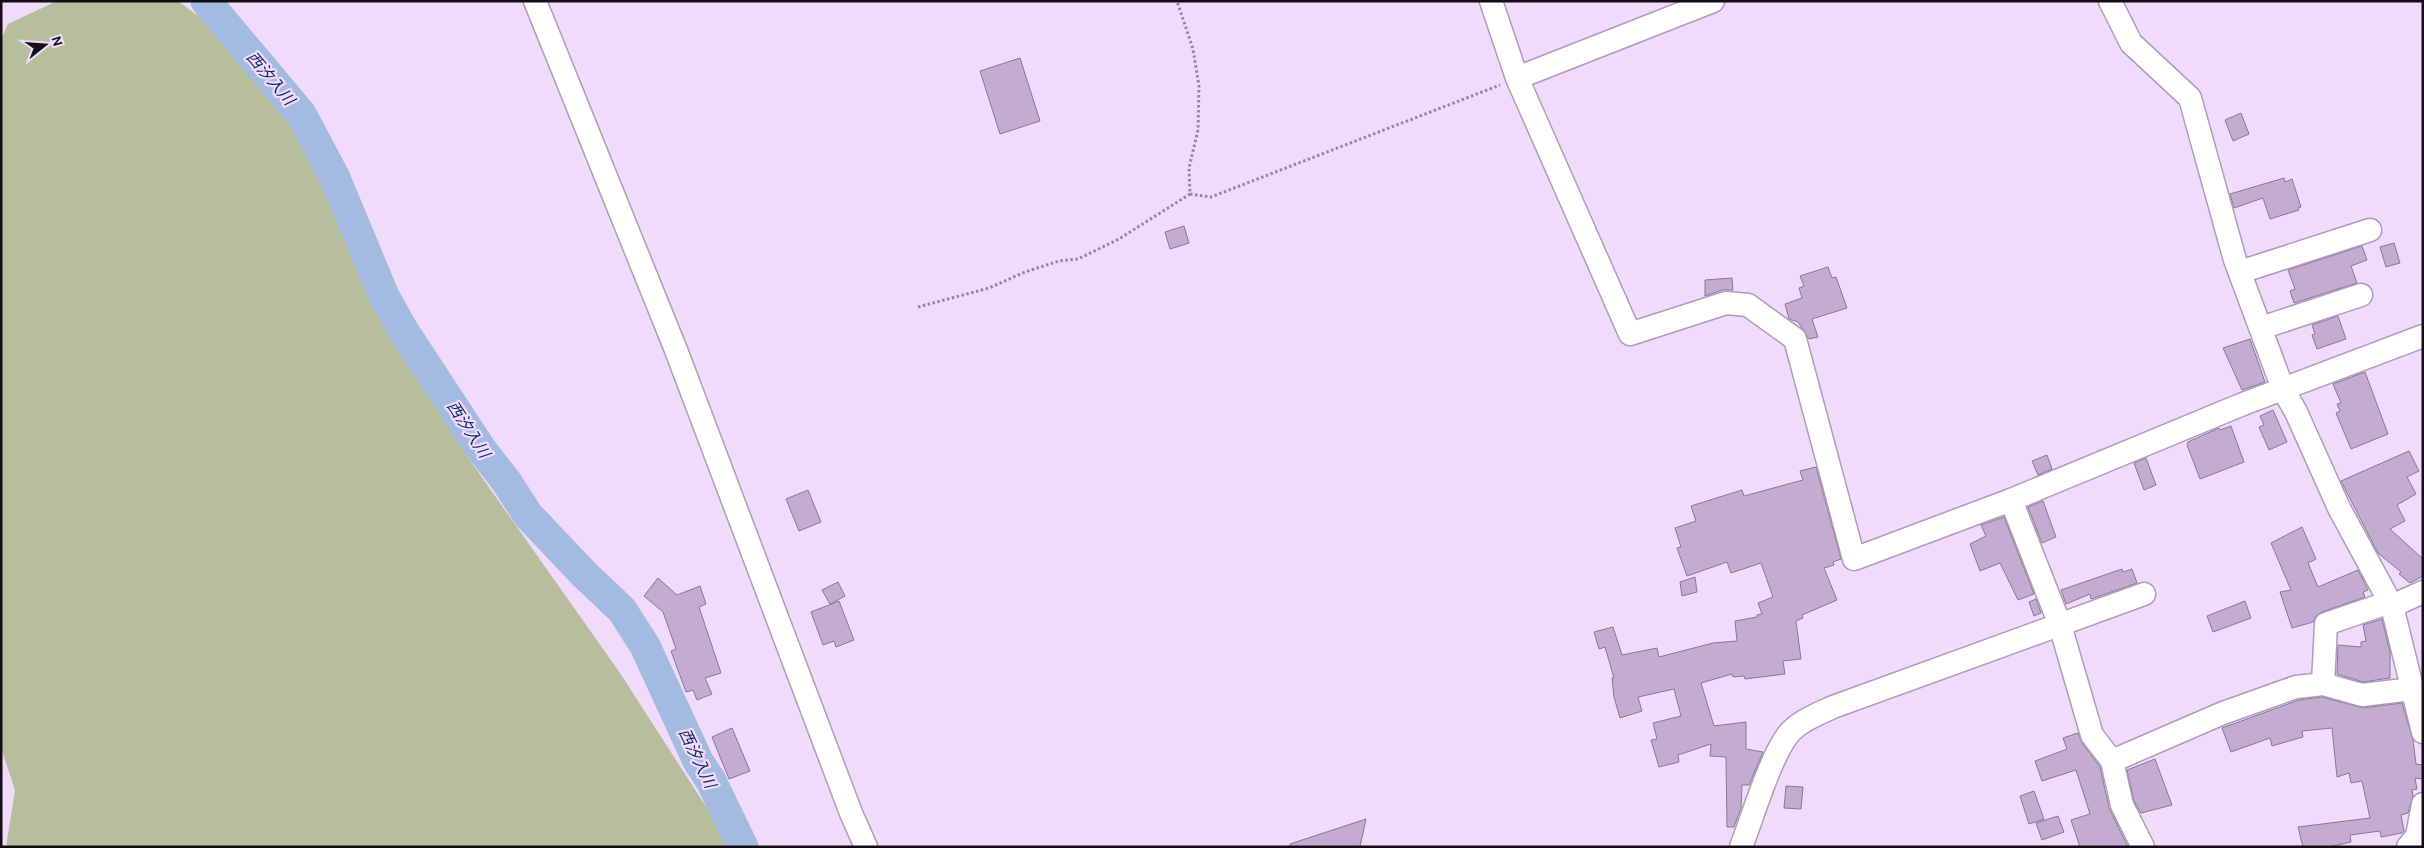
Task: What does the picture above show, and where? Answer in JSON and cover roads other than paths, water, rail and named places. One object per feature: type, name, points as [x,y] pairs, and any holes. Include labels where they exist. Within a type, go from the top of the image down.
[{"type":"street","points":[[534,1],[676,350],[850,814],[866,847]]},
{"type":"street","points":[[1491,1],[1517,78],[1630,334],[1726,303],[1748,305],[1794,339],[1854,559],[2011,500],[2327,370],[2423,336]]},
{"type":"street","points":[[1517,78],[1713,1]]},
{"type":"street","points":[[2110,1],[2131,43],[2190,98],[2240,272],[2283,389],[2296,412],[2339,508],[2391,604],[2423,732]]},
{"type":"street","points":[[2240,272],[2370,230]]},
{"type":"street","points":[[2261,328],[2361,295]]},
{"type":"street","points":[[2011,500],[2060,625],[2092,735],[2112,761],[2122,805],[2143,847]]},
{"type":"street","points":[[2323,684],[2326,624],[2423,592]]},
{"type":"street","points":[[1741,847],[1774,762],[1788,735],[1810,718],[1833,707],[2144,594]]},
{"type":"street","points":[[2112,761],[2223,712],[2296,687],[2323,684],[2362,695],[2412,689]]},
{"type":"street","points":[[2408,847],[2417,836],[2423,804]]},
{"type":"waterway","name":"西汐入川","points":[[206,1],[301,114],[334,176],[384,296],[403,330],[481,449],[506,481],[528,515],[584,574],[622,610],[645,646],[698,761],[711,781],[743,847]]}]
